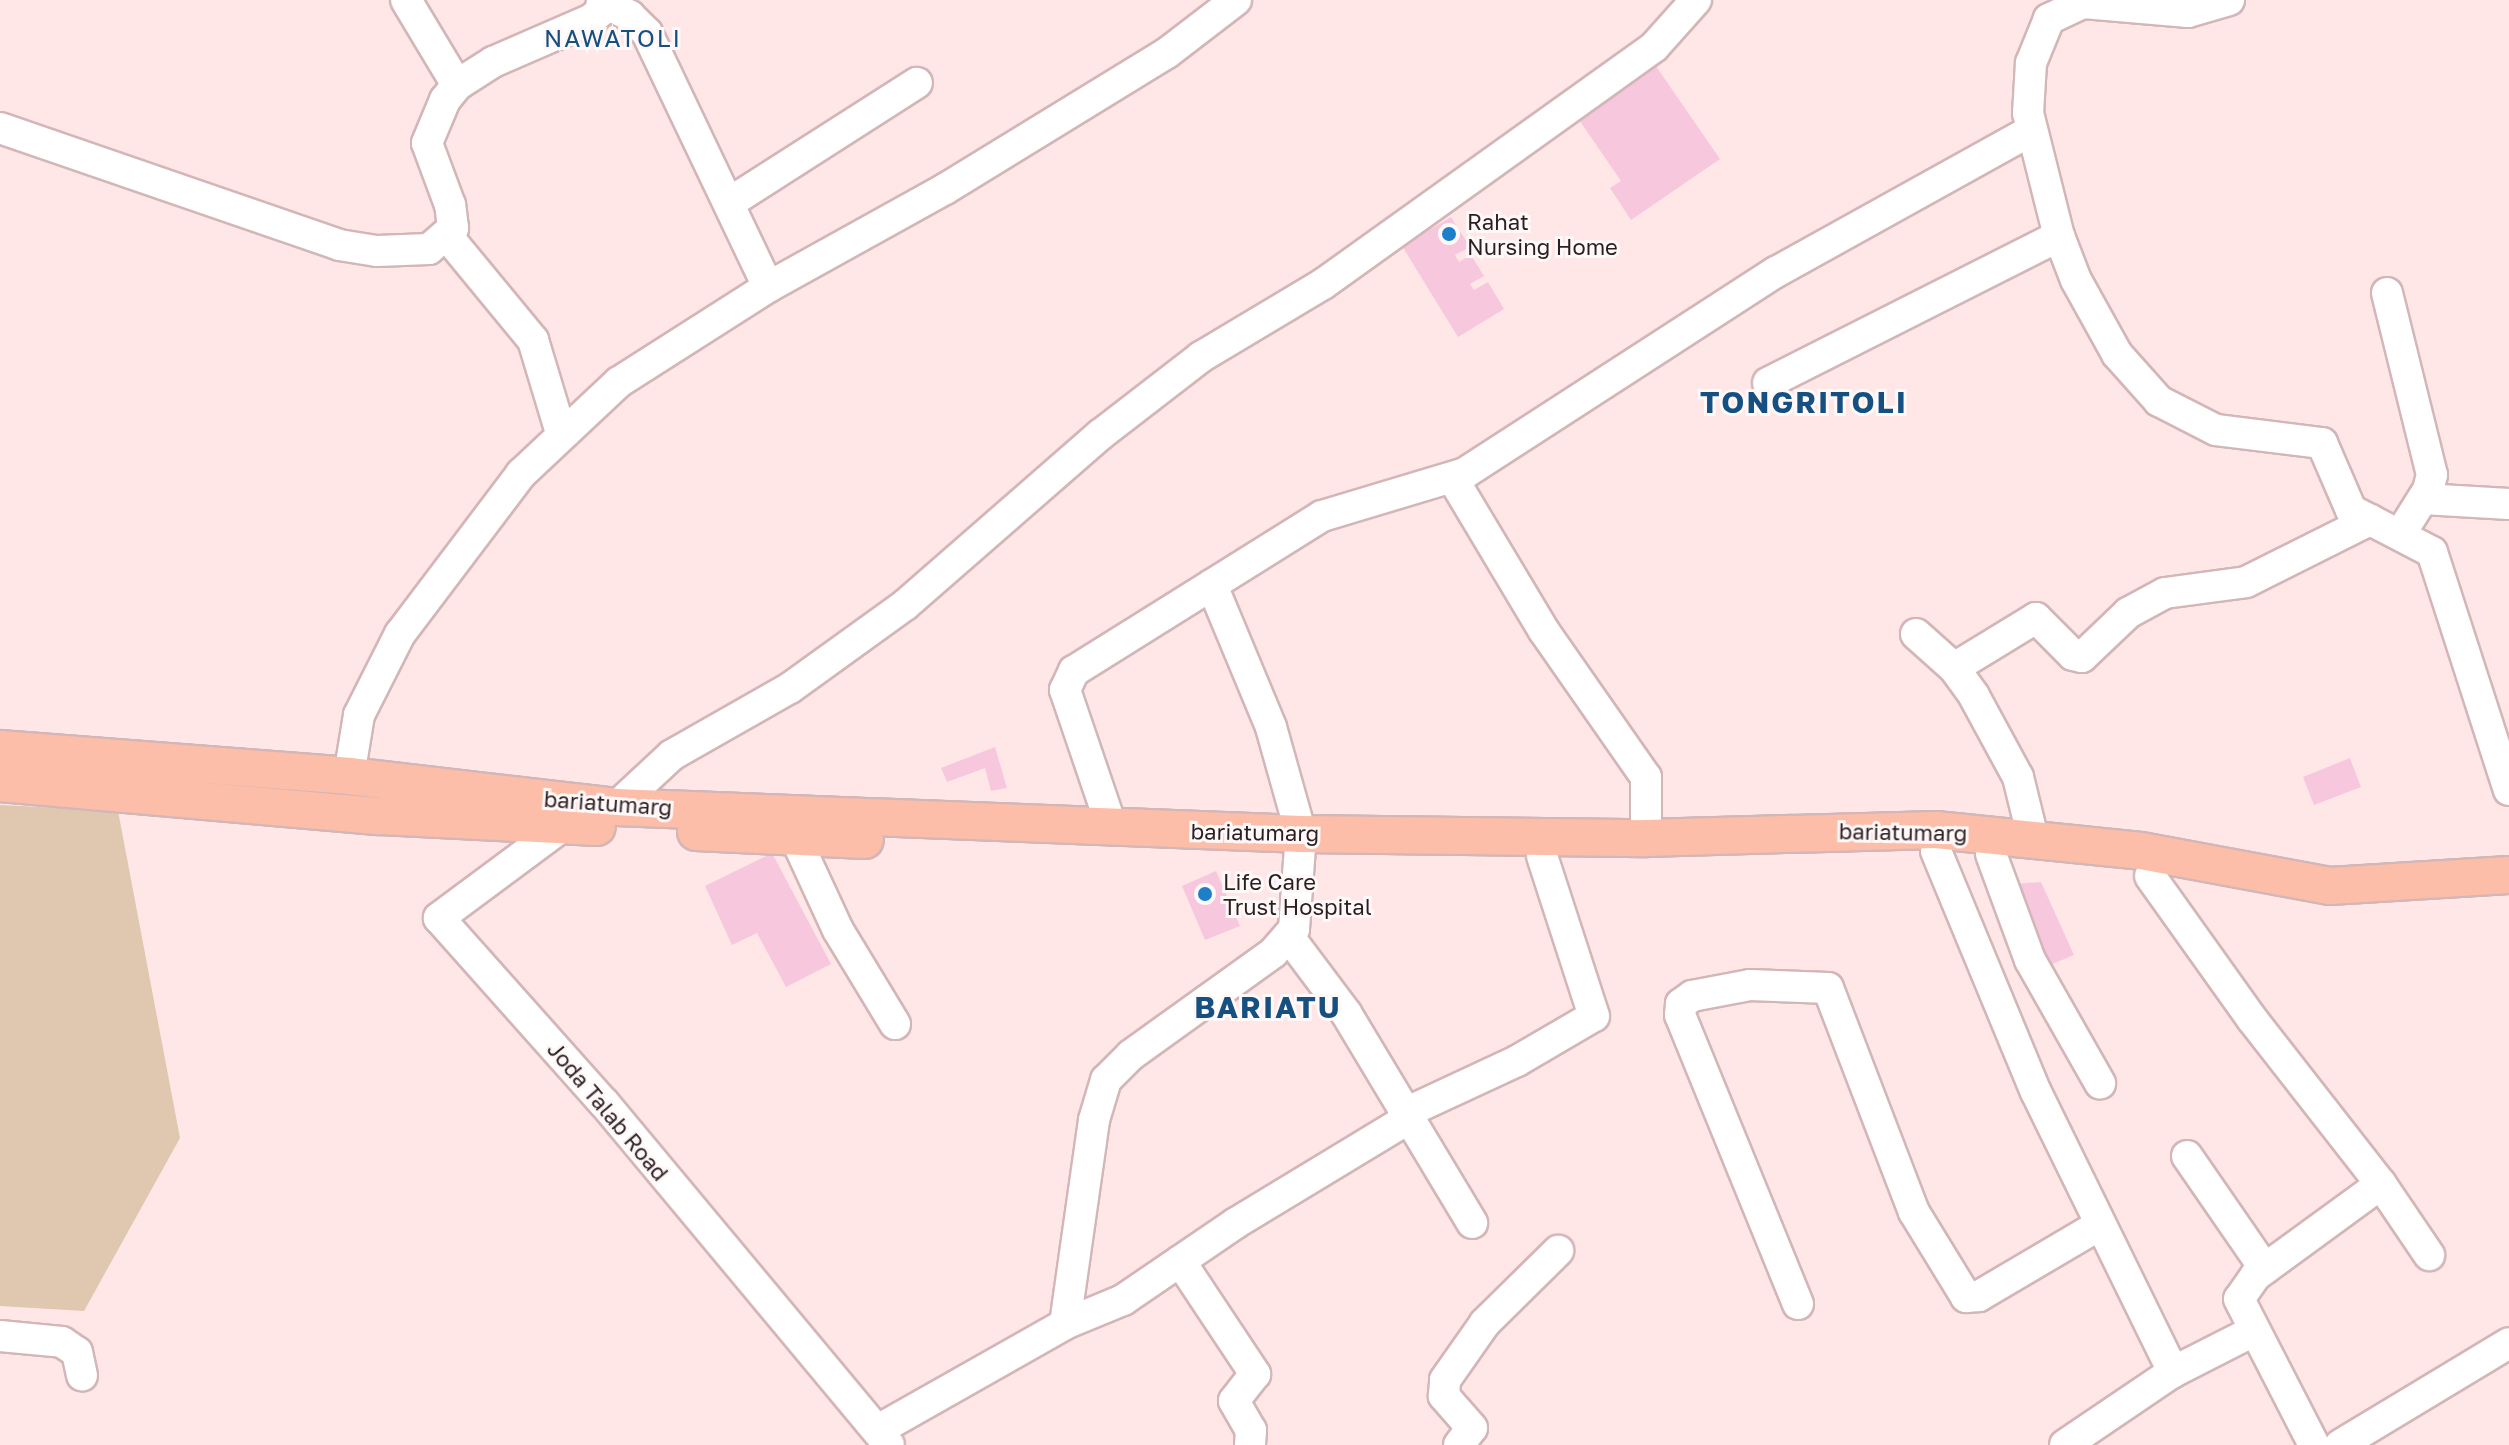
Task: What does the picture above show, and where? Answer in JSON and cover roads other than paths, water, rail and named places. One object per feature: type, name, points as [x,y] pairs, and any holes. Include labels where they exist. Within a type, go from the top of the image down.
[{"type":"main road","name":"bariatumarg","points":[[0,749],[349,776],[570,814],[795,837],[1301,846],[1542,856],[1936,851],[2045,858],[2308,904],[2509,892]]},
{"type":"main road","name":"bariatumarg","points":[[0,783],[380,816],[570,814],[616,807],[1112,828],[1301,846],[1909,829],[2141,851],[2330,886],[2509,875]]},
{"type":"street","points":[[406,0],[457,85]]},
{"type":"street","points":[[349,776],[359,715],[400,634],[486,517],[561,433],[619,382],[768,287],[971,173],[1167,53],[1236,0]]},
{"type":"street","points":[[2229,0],[2188,12],[2119,4],[2064,8],[2040,34],[2031,63],[2029,132],[2059,236],[2076,280],[2117,354],[2148,392],[2216,430],[2322,443],[2345,502],[2370,520],[2424,545],[2438,560],[2509,790]]},
{"type":"street","points":[[0,128],[339,245],[405,252],[429,249],[448,237],[454,218],[427,143],[434,117],[457,85],[493,62],[592,19],[602,1],[630,16],[647,33],[768,287]]},
{"type":"street","points":[[616,807],[672,755],[790,688],[905,605],[1100,435],[1201,357],[1323,284],[1654,47],[1686,4]]},
{"type":"street","points":[[729,203],[917,83]]},
{"type":"street","points":[[1112,828],[1066,680],[1322,516],[1453,479],[1776,272],[2029,132]]},
{"type":"street","points":[[1768,383],[2059,236]]},
{"type":"street","points":[[448,237],[533,340],[561,433]]},
{"type":"street","points":[[2387,293],[2432,475],[2423,499],[2401,533]]},
{"type":"street","points":[[1453,479],[1544,631],[1646,777],[1646,838]]},
{"type":"street","points":[[2423,499],[2509,504]]},
{"type":"street","points":[[1954,668],[2036,618],[2073,655],[2082,657],[2128,613],[2165,593],[2246,582],[2370,520]]},
{"type":"street","points":[[1065,1324],[1094,1120],[1106,1080],[1131,1055],[1289,937],[1300,907],[1301,846],[1271,727],[1212,585]]},
{"type":"street","points":[[1916,634],[1954,668],[2018,777],[2034,842]]},
{"type":"street","name":"Joda Talab Road","points":[[570,814],[439,918],[604,1103],[883,1437]]},
{"type":"street","points":[[795,837],[838,930],[895,1024]]},
{"type":"street","points":[[1936,851],[1978,963],[2098,1226],[2173,1372]]},
{"type":"street","points":[[1991,854],[2030,960],[2100,1083]]},
{"type":"street","points":[[883,1437],[1065,1324],[1123,1300],[1405,1117],[1529,1055],[1594,1016],[1542,856]]},
{"type":"street","points":[[2150,876],[2252,1019],[2381,1184],[2429,1255]]},
{"type":"street","points":[[1289,937],[1346,1013],[1405,1117],[1472,1223]]},
{"type":"street","points":[[1798,1304],[1680,1015],[1681,1004],[1692,996],[1750,985],[1828,988],[1914,1212],[1966,1297],[1979,1296],[2098,1226]]},
{"type":"street","points":[[2187,1156],[2265,1269]]},
{"type":"street","points":[[2314,1445],[2252,1332],[2239,1299],[2265,1269],[2381,1184]]},
{"type":"street","points":[[1459,1445],[1472,1428],[1444,1396],[1445,1380],[1485,1323],[1558,1251]]},
{"type":"street","points":[[1180,1261],[1254,1371],[1253,1381],[1234,1401],[1251,1430],[1250,1445]]},
{"type":"street","points":[[2065,1445],[2173,1372],[2252,1332]]},
{"type":"street","points":[[0,1336],[62,1342],[77,1352],[82,1375]]},
{"type":"street","points":[[2340,1445],[2509,1343]]},
{"type":"place","name":"Rahat Nursing Home","points":[[1449,234]]},
{"type":"place","name":"Life Care Trust Hospital","points":[[1205,894]]},
{"type":"district","name":"NAWATOLI","points":[[613,38]]},
{"type":"district","name":"TONGRITOLI","points":[[1804,402]]},
{"type":"district","name":"BARIATU","points":[[1268,1007]]}]
